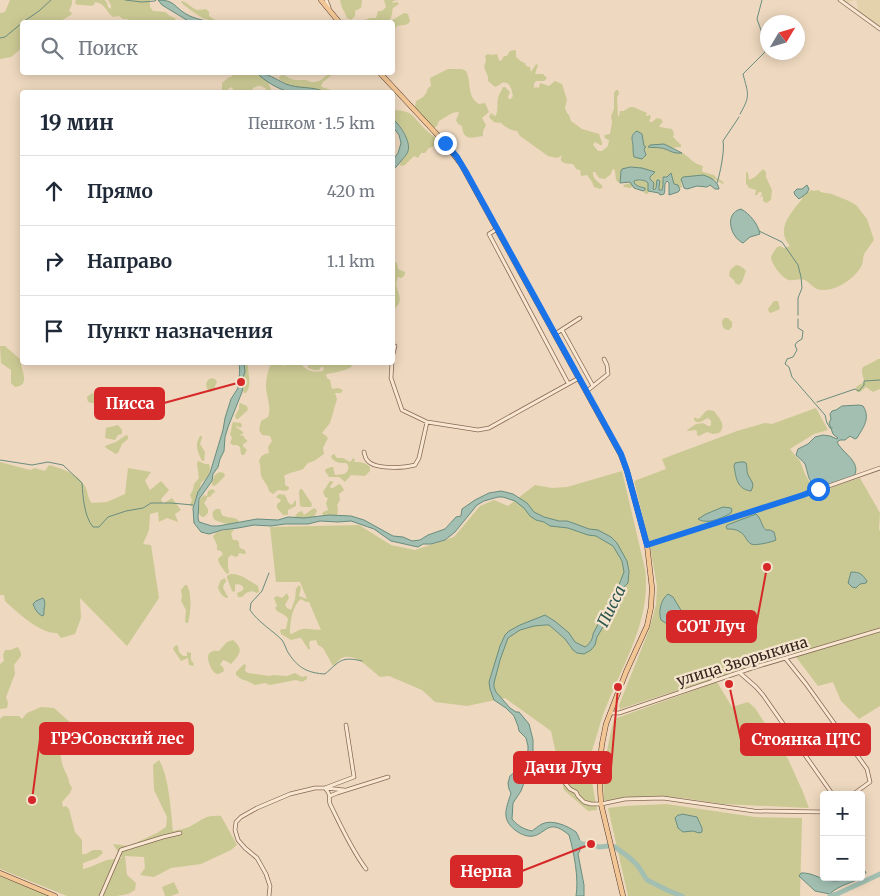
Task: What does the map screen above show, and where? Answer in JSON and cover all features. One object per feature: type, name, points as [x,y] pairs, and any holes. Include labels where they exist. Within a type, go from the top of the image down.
[{"type":"main road","points":[[321,0],[337,20]]},
{"type":"main road","points":[[382,75],[451,150],[461,164],[556,334],[624,462],[647,545],[652,580],[652,597],[647,626],[626,672],[606,724],[599,769],[601,804],[623,896]]},
{"type":"main road","points":[[0,873],[55,896]]},
{"type":"street","points":[[326,0],[331,12]]},
{"type":"street","points":[[840,0],[880,29]]},
{"type":"street","points":[[497,229],[489,234],[568,384]]},
{"type":"street","points":[[535,322],[545,316]]},
{"type":"street","points":[[556,334],[580,318]]},
{"type":"street","points":[[562,330],[592,386]]},
{"type":"street","points":[[587,391],[608,374],[604,358]]},
{"type":"street","points":[[392,365],[391,378],[402,410],[428,422],[478,430],[489,428],[579,378]]},
{"type":"street","points":[[364,452],[366,459],[374,465],[406,468],[415,465],[419,458],[428,422]]},
{"type":"street","points":[[647,545],[880,468]]},
{"type":"street","name":"улица Зворыкина","points":[[610,713],[619,713],[740,672],[880,630]]},
{"type":"street","points":[[786,659],[867,769],[870,782],[858,791]]},
{"type":"street","points":[[740,672],[756,687],[830,791]]},
{"type":"street","points":[[325,788],[354,776],[346,725]]},
{"type":"street","points":[[330,796],[388,777]]},
{"type":"street","points":[[565,783],[586,804],[601,804],[625,799],[664,798],[754,810],[820,812]]},
{"type":"street","points":[[269,896],[270,886],[266,874],[257,858],[240,843],[236,836],[236,822],[241,817],[258,808],[290,794],[315,788],[345,790]]},
{"type":"street","points":[[325,788],[330,796],[330,804],[346,838],[366,869]]},
{"type":"street","points":[[101,896],[121,850],[180,833]]},
{"type":"shaded area","points":[[10,0],[72,0],[69,11],[72,13],[62,20],[20,20],[20,50],[11,57],[0,59],[0,13],[5,12]]},
{"type":"shaded area","points":[[76,0],[105,0],[111,9],[108,0],[150,0],[150,7],[153,11],[165,12],[176,20],[123,19],[119,16],[113,17],[103,6],[95,2],[92,6],[77,5],[75,3]]},
{"type":"shaded area","points":[[340,0],[362,0],[361,7],[355,11],[355,16],[351,20],[347,18]]},
{"type":"shaded area","points":[[384,0],[398,0],[392,3],[397,2],[399,4],[393,8],[390,20],[364,20],[376,18],[378,11],[382,11],[386,7]]},
{"type":"shaded area","points":[[842,0],[855,0],[846,3]]},
{"type":"shaded area","points":[[855,0],[880,0],[880,27],[858,11]]},
{"type":"shaded area","points":[[181,2],[196,10],[206,9],[209,12],[209,16],[215,20],[203,18]]},
{"type":"shaded area","points":[[404,13],[408,14],[410,21],[406,25],[397,26],[395,29],[395,20],[392,20]]},
{"type":"shaded area","points":[[510,51],[516,51],[516,57],[525,63],[526,66],[530,67],[531,72],[536,64],[538,65],[535,74],[543,74],[547,78],[544,81],[536,81],[534,88],[539,88],[540,83],[549,86],[555,81],[562,84],[567,100],[565,108],[571,121],[582,129],[599,134],[602,145],[595,142],[593,145],[598,151],[602,151],[608,146],[609,140],[604,136],[610,134],[611,116],[614,109],[614,93],[618,90],[618,116],[620,111],[634,107],[647,113],[646,116],[650,115],[650,122],[657,118],[661,119],[663,122],[659,126],[672,129],[673,137],[681,147],[671,148],[663,145],[683,153],[695,163],[703,166],[703,172],[714,175],[724,183],[714,179],[682,180],[682,187],[680,188],[678,185],[672,184],[672,174],[670,174],[667,179],[662,178],[664,184],[661,191],[659,191],[658,187],[659,180],[657,189],[654,191],[654,184],[650,178],[655,172],[632,167],[622,169],[619,183],[616,180],[614,169],[605,179],[599,178],[593,172],[595,179],[603,187],[600,189],[594,187],[587,175],[581,176],[580,170],[576,169],[574,165],[561,161],[563,155],[557,158],[548,156],[520,136],[517,131],[508,128],[500,122],[494,122],[489,117],[491,113],[496,115],[498,98],[503,87],[510,92],[509,99],[513,96],[507,83],[502,83],[495,87],[488,81],[484,67],[485,56],[497,54],[501,61]],"holes":[[[633,133],[642,134],[646,155],[640,159],[633,146],[632,137]]]},
{"type":"shaded area","points":[[448,69],[462,69],[466,71],[472,97],[479,104],[485,103],[489,112],[482,118],[486,125],[483,136],[472,138],[466,136],[462,126],[456,120],[458,112],[439,121],[434,128],[415,107],[416,101],[424,96],[431,86],[430,78]]},
{"type":"shaded area","points":[[232,75],[260,75],[268,82],[271,90],[266,90],[260,86],[253,88],[252,90],[234,90],[231,87],[228,90],[222,90],[222,83]]},
{"type":"shaded area","points":[[283,75],[293,80],[311,82],[317,82],[327,75],[332,75],[321,86],[333,90],[300,88],[285,83],[279,77]]},
{"type":"shaded area","points":[[395,110],[411,114],[438,140],[437,145],[429,148],[425,153],[421,153],[418,158],[414,156],[406,164],[400,165],[408,146],[405,134],[396,122]]},
{"type":"shaded area","points":[[763,169],[766,172],[766,177],[772,190],[771,200],[766,203],[763,201],[763,196],[760,197],[761,192],[755,195],[756,190],[749,188],[746,183],[746,172],[748,173],[749,180]]},
{"type":"shaded area","points":[[635,180],[648,183],[648,194],[644,193],[645,190],[635,185],[630,188],[624,187],[623,185]]},
{"type":"shaded area","points":[[811,190],[832,194],[856,205],[867,219],[874,240],[864,254],[859,270],[843,284],[830,289],[817,289],[803,279],[787,279],[778,271],[771,257],[777,247],[784,248],[790,246],[784,233],[786,221],[802,197]]},
{"type":"shaded area","points":[[395,262],[398,269],[405,272],[405,275],[401,278],[398,277],[396,282],[400,298],[398,306],[395,308]]},
{"type":"shaded area","points":[[736,265],[746,271],[739,285],[729,276],[730,270]]},
{"type":"shaded area","points":[[774,301],[778,301],[780,309],[771,313],[768,309]]},
{"type":"shaded area","points":[[724,318],[728,318],[732,322],[732,327],[729,330],[723,326],[722,321]]},
{"type":"shaded area","points":[[0,346],[5,346],[20,359],[24,380],[20,386],[15,387],[11,383],[11,370],[1,363]]},
{"type":"shaded area","points":[[880,359],[880,389],[873,392],[866,387],[857,392],[856,387],[864,382],[863,367]]},
{"type":"shaded area","points":[[244,365],[248,365],[249,386],[246,393],[244,393],[245,383],[243,377]]},
{"type":"shaded area","points":[[270,365],[302,365],[310,371],[317,372],[323,371],[324,368],[321,367],[319,370],[312,369],[308,368],[308,365],[352,365],[335,373],[326,374],[332,389],[338,388],[343,390],[341,393],[335,393],[337,399],[330,423],[322,433],[328,438],[323,448],[324,454],[308,463],[303,469],[284,476],[285,485],[289,489],[286,491],[278,490],[273,494],[269,491],[262,477],[259,461],[263,455],[269,453],[268,447],[272,441],[270,436],[262,435],[259,430],[261,421],[268,417],[269,413],[266,390],[267,374]]},
{"type":"shaded area","points":[[211,378],[217,382],[215,390],[210,392],[206,385]]},
{"type":"shaded area","points":[[92,393],[100,401],[99,405],[88,402],[87,397]]},
{"type":"shaded area","points":[[240,403],[247,406],[248,410],[236,419],[235,416]]},
{"type":"shaded area","points":[[816,408],[828,430],[814,434],[790,449],[800,461],[815,492],[860,478],[880,513],[880,706],[859,719],[841,701],[833,682],[818,686],[793,653],[620,709],[619,705],[649,630],[656,605],[657,586],[650,547],[634,481],[666,469],[662,459],[737,431],[765,423],[772,424]]},
{"type":"shaded area","points":[[708,410],[714,411],[722,424],[719,433],[707,432],[699,436],[696,430],[687,430],[696,424],[703,423],[710,426],[711,421],[708,418],[699,422],[694,420],[695,417],[697,419],[700,418]]},
{"type":"shaded area","points":[[233,422],[241,423],[242,426],[240,428],[236,427],[243,432],[240,435],[244,436],[247,440],[243,444],[247,450],[244,455],[241,454],[240,447],[230,443]]},
{"type":"shaded area","points":[[118,425],[122,430],[122,434],[118,435],[115,440],[105,438],[106,428]]},
{"type":"shaded area","points":[[126,435],[128,439],[122,444],[118,453],[116,454],[106,448],[105,446],[116,442]]},
{"type":"shaded area","points":[[200,436],[202,438],[200,444],[205,452],[204,461],[202,461],[197,449]]},
{"type":"shaded area","points":[[334,454],[337,458],[343,458],[350,462],[353,458],[355,459],[354,462],[366,464],[370,467],[370,471],[365,476],[351,475],[345,482],[339,477],[329,477],[325,471],[326,469],[333,467],[335,475],[344,474],[348,469],[346,463],[337,462],[331,457]]},
{"type":"shaded area","points":[[198,461],[209,464],[210,470],[207,477],[201,483],[192,507],[190,505],[192,500],[190,495],[194,484],[199,478]]},
{"type":"shaded area","points":[[0,462],[30,470],[35,468],[45,471],[49,465],[65,470],[83,483],[92,503],[107,502],[125,494],[128,468],[151,472],[145,481],[150,490],[161,481],[169,490],[161,499],[163,504],[172,498],[181,510],[175,514],[178,522],[167,518],[159,522],[158,512],[150,514],[149,530],[143,544],[151,545],[159,598],[127,646],[80,598],[81,618],[75,634],[61,638],[57,633],[43,630],[29,622],[5,601],[4,595],[0,595]]},
{"type":"shaded area","points":[[622,471],[645,569],[646,590],[638,632],[605,711],[592,750],[592,784],[597,810],[588,811],[564,790],[551,731],[505,698],[467,706],[435,702],[422,690],[389,676],[380,677],[352,657],[342,658],[333,666],[316,640],[310,641],[309,650],[301,638],[291,640],[281,634],[280,630],[286,629],[288,619],[276,610],[277,606],[274,598],[277,596],[282,598],[287,593],[289,598],[285,605],[291,610],[296,589],[299,585],[301,588],[299,596],[307,599],[300,582],[276,582],[270,527],[359,525],[391,545],[415,550],[454,537],[480,506],[494,500],[508,506],[535,485],[552,488],[567,487]],"holes":[[[301,599],[309,602],[321,630],[302,629],[291,634],[291,619],[295,606]]]},
{"type":"shaded area","points":[[220,472],[224,473],[225,476],[213,486],[214,477]]},
{"type":"shaded area","points":[[330,481],[333,483],[330,486],[331,488],[339,484],[344,490],[339,494],[340,500],[337,505],[337,516],[327,517],[322,514],[328,510],[326,503],[328,498],[325,497],[323,492]]},
{"type":"shaded area","points":[[212,489],[215,492],[210,497],[207,497],[204,503],[208,513],[202,517],[198,513],[200,499],[204,495],[207,496],[208,491]]},
{"type":"shaded area","points":[[300,489],[302,489],[312,504],[311,507],[300,506]]},
{"type":"shaded area","points":[[279,494],[285,495],[291,505],[296,501],[296,506],[288,510],[287,515],[283,515],[277,508],[277,504],[281,500],[276,497]]},
{"type":"shaded area","points":[[314,508],[317,511],[314,517],[297,520],[295,517],[299,512],[302,511],[304,515]]},
{"type":"shaded area","points":[[216,509],[220,509],[222,515],[239,521],[230,524],[215,520],[212,514]]},
{"type":"shaded area","points":[[233,529],[231,533],[233,540],[239,542],[240,547],[245,550],[246,554],[239,553],[236,557],[231,555],[228,558],[229,573],[227,574],[219,562],[218,559],[223,554],[217,550],[213,536],[217,532]]},
{"type":"shaded area","points":[[230,574],[241,576],[258,586],[259,592],[252,591],[242,597],[238,597],[237,593],[244,588],[237,584],[235,585],[235,591],[232,591],[227,578]]},
{"type":"shaded area","points":[[225,578],[226,582],[223,588],[228,598],[224,597],[218,587],[221,580]]},
{"type":"shaded area","points":[[185,585],[189,589],[190,598],[188,623],[185,621],[186,610],[181,601],[181,590]]},
{"type":"shaded area","points":[[233,640],[239,647],[240,652],[231,664],[223,660],[220,665],[224,671],[219,674],[215,673],[209,662],[209,654],[213,651],[219,651],[227,642]]},
{"type":"shaded area","points":[[177,645],[179,652],[183,656],[187,656],[187,652],[191,653],[193,666],[189,665],[188,658],[181,661],[173,649]]},
{"type":"shaded area","points":[[18,647],[21,656],[14,665],[15,674],[6,697],[7,708],[0,709],[0,664],[4,661],[3,655],[5,650]]},
{"type":"shaded area","points":[[244,664],[246,665],[245,671],[248,673],[287,676],[295,673],[302,677],[306,676],[307,679],[302,682],[296,680],[270,685],[265,683],[255,685],[236,675],[236,672]]},
{"type":"shaded area","points":[[717,682],[732,707],[748,702],[755,708],[788,759],[809,808],[722,804],[683,798],[657,797],[609,802],[604,800],[606,760],[614,719]]},
{"type":"shaded area","points":[[41,707],[54,708],[86,734],[95,744],[92,750],[83,750],[72,738],[63,733],[60,741],[61,760],[72,788],[62,802],[63,807],[66,806],[69,809],[75,832],[82,840],[82,854],[93,850],[101,850],[103,853],[97,858],[83,863],[83,869],[107,860],[122,858],[113,844],[129,846],[166,827],[167,817],[154,790],[153,765],[159,760],[167,784],[173,831],[189,827],[207,817],[221,816],[237,845],[231,850],[201,864],[171,868],[154,877],[140,875],[145,868],[144,857],[125,856],[127,875],[136,883],[135,890],[128,894],[117,896],[67,896],[0,869],[0,719],[3,716],[19,716],[22,719],[27,713]]},
{"type":"shaded area","points":[[666,804],[755,817],[802,818],[800,896],[628,896],[608,808]]},
{"type":"shaded area","points":[[0,876],[51,896],[0,896]]},
{"type":"shaded area","points":[[174,882],[179,893],[165,896],[162,887]]},
{"type":"water","points":[[158,0],[171,3],[186,14],[204,20],[187,20],[162,5]]},
{"type":"water","points":[[259,75],[268,75],[291,86],[319,90],[283,90]]},
{"type":"water","points":[[395,121],[404,133],[409,147],[407,154],[395,168],[395,157],[401,143],[395,130]]},
{"type":"water","points":[[637,131],[642,134],[644,146],[646,147],[644,149],[646,155],[642,159],[634,157],[632,137]]},
{"type":"water","points":[[664,144],[682,153],[648,147],[650,145]]},
{"type":"water","points":[[630,167],[655,172],[650,177],[654,183],[654,190],[657,180],[659,180],[659,190],[662,190],[663,177],[667,177],[671,173],[674,184],[678,185],[680,190],[669,195],[669,183],[667,181],[664,194],[660,195],[659,193],[648,191],[648,183],[644,181],[634,181],[636,185],[645,188],[643,191],[634,188],[630,182],[620,183],[622,169]]},
{"type":"water","points":[[703,175],[713,180],[719,189],[715,189],[710,185],[707,187],[684,188],[681,179],[683,177]]},
{"type":"water","points":[[807,185],[809,189],[807,193],[799,199],[794,192]]},
{"type":"water","points":[[741,209],[753,220],[760,234],[750,237],[743,243],[735,236],[731,225],[732,215]]},
{"type":"water","points":[[239,365],[244,365],[242,392],[228,427],[224,451],[213,474],[212,481],[199,499],[199,522],[218,526],[257,519],[278,520],[288,517],[304,518],[329,515],[351,516],[364,520],[393,536],[403,537],[412,541],[420,540],[445,529],[456,517],[461,516],[462,509],[475,500],[489,493],[501,491],[513,494],[527,503],[534,512],[544,517],[598,530],[611,537],[617,543],[627,561],[629,571],[628,583],[606,619],[591,650],[584,654],[577,653],[549,625],[534,626],[520,630],[508,638],[494,683],[496,692],[510,708],[519,712],[529,724],[533,740],[529,773],[525,776],[521,791],[513,803],[512,819],[521,827],[532,831],[542,824],[550,822],[576,832],[580,843],[578,854],[584,885],[584,896],[576,896],[576,866],[569,835],[561,829],[551,827],[529,836],[512,828],[507,820],[506,810],[511,793],[508,783],[510,776],[522,764],[528,746],[526,738],[519,731],[514,716],[494,700],[489,682],[505,635],[520,625],[545,615],[569,633],[575,642],[585,647],[588,645],[615,595],[624,572],[622,561],[613,546],[596,536],[568,528],[550,526],[536,520],[515,501],[503,497],[484,501],[477,505],[455,532],[445,540],[423,544],[418,547],[391,541],[374,529],[351,521],[320,521],[308,524],[271,526],[254,525],[209,534],[201,532],[194,523],[193,508],[198,492],[210,473],[231,399],[238,388],[237,383],[240,373]]},
{"type":"water","points":[[842,406],[863,406],[866,415],[862,430],[855,439],[850,436],[845,440],[837,442],[855,466],[854,476],[820,487],[816,485],[809,478],[805,464],[796,455],[798,449],[808,444],[815,437],[823,435],[837,439],[829,423],[831,419],[830,414]]},
{"type":"water","points":[[735,463],[746,463],[747,472],[752,483],[751,491],[743,488],[737,479],[734,466]]},
{"type":"water","points":[[723,507],[731,508],[731,513],[710,521],[698,519],[706,514]]},
{"type":"water","points":[[756,514],[766,530],[774,532],[776,540],[768,543],[751,544],[742,533],[727,529],[726,527]]},
{"type":"water","points":[[851,572],[861,574],[867,581],[866,583],[860,584],[856,588],[852,587],[848,583]]},
{"type":"water","points":[[668,594],[673,597],[682,612],[676,620],[667,624],[661,620],[660,613],[662,602]]},
{"type":"water","points":[[43,598],[45,604],[43,616],[38,613],[33,604]]},
{"type":"water","points":[[682,814],[697,817],[702,832],[683,832],[678,828],[675,818]]},
{"type":"water","points":[[801,873],[805,873],[820,877],[820,881],[854,881],[837,888],[830,894],[815,891],[799,876]]},
{"type":"waterway","points":[[26,20],[51,0]]},
{"type":"waterway","points":[[125,0],[142,2],[156,0]]},
{"type":"waterway","points":[[740,114],[747,98],[743,74],[765,52],[767,47],[757,19],[762,0]]},
{"type":"waterway","points":[[0,38],[5,37],[20,25]]},
{"type":"waterway","points":[[717,183],[723,156],[723,141],[739,117]]},
{"type":"waterway","points":[[759,231],[782,242],[798,265],[802,288],[798,298],[798,315]]},
{"type":"waterway","points":[[798,319],[798,328],[803,331],[802,339],[795,345],[797,350],[793,357],[787,359],[785,364],[789,367],[792,377],[825,415],[827,423],[832,428]]},
{"type":"waterway","points":[[817,402],[855,389],[859,391],[864,385],[864,381],[880,380]]},
{"type":"waterway","points":[[0,460],[32,465],[48,462],[63,465],[82,483],[86,512],[93,527],[99,527],[108,517],[143,508],[151,503],[193,505]]},
{"type":"waterway","points":[[269,573],[262,591],[251,603],[250,610],[282,640],[288,652],[301,667],[314,673],[325,674],[345,659],[362,661]]},
{"type":"waterway","points":[[576,841],[599,847],[608,846]]},
{"type":"waterway","points":[[615,847],[638,866],[647,880],[682,896]]},
{"type":"waterway","points":[[830,896],[880,874]]},
{"type":"place","name":"Писса","points":[[241,382]]},
{"type":"place","name":"СОТ Луч","points":[[767,567]]},
{"type":"place","name":"Стоянка ЦТС","points":[[729,684]]},
{"type":"place","name":"Дачи Луч","points":[[618,687]]},
{"type":"place","name":"ГРЭСовский лес","points":[[32,800]]},
{"type":"place","name":"Нерпа","points":[[591,844]]},
{"type":"route","points":[[445,143],[457,157],[466,172],[621,454],[647,545],[818,489]]}]
